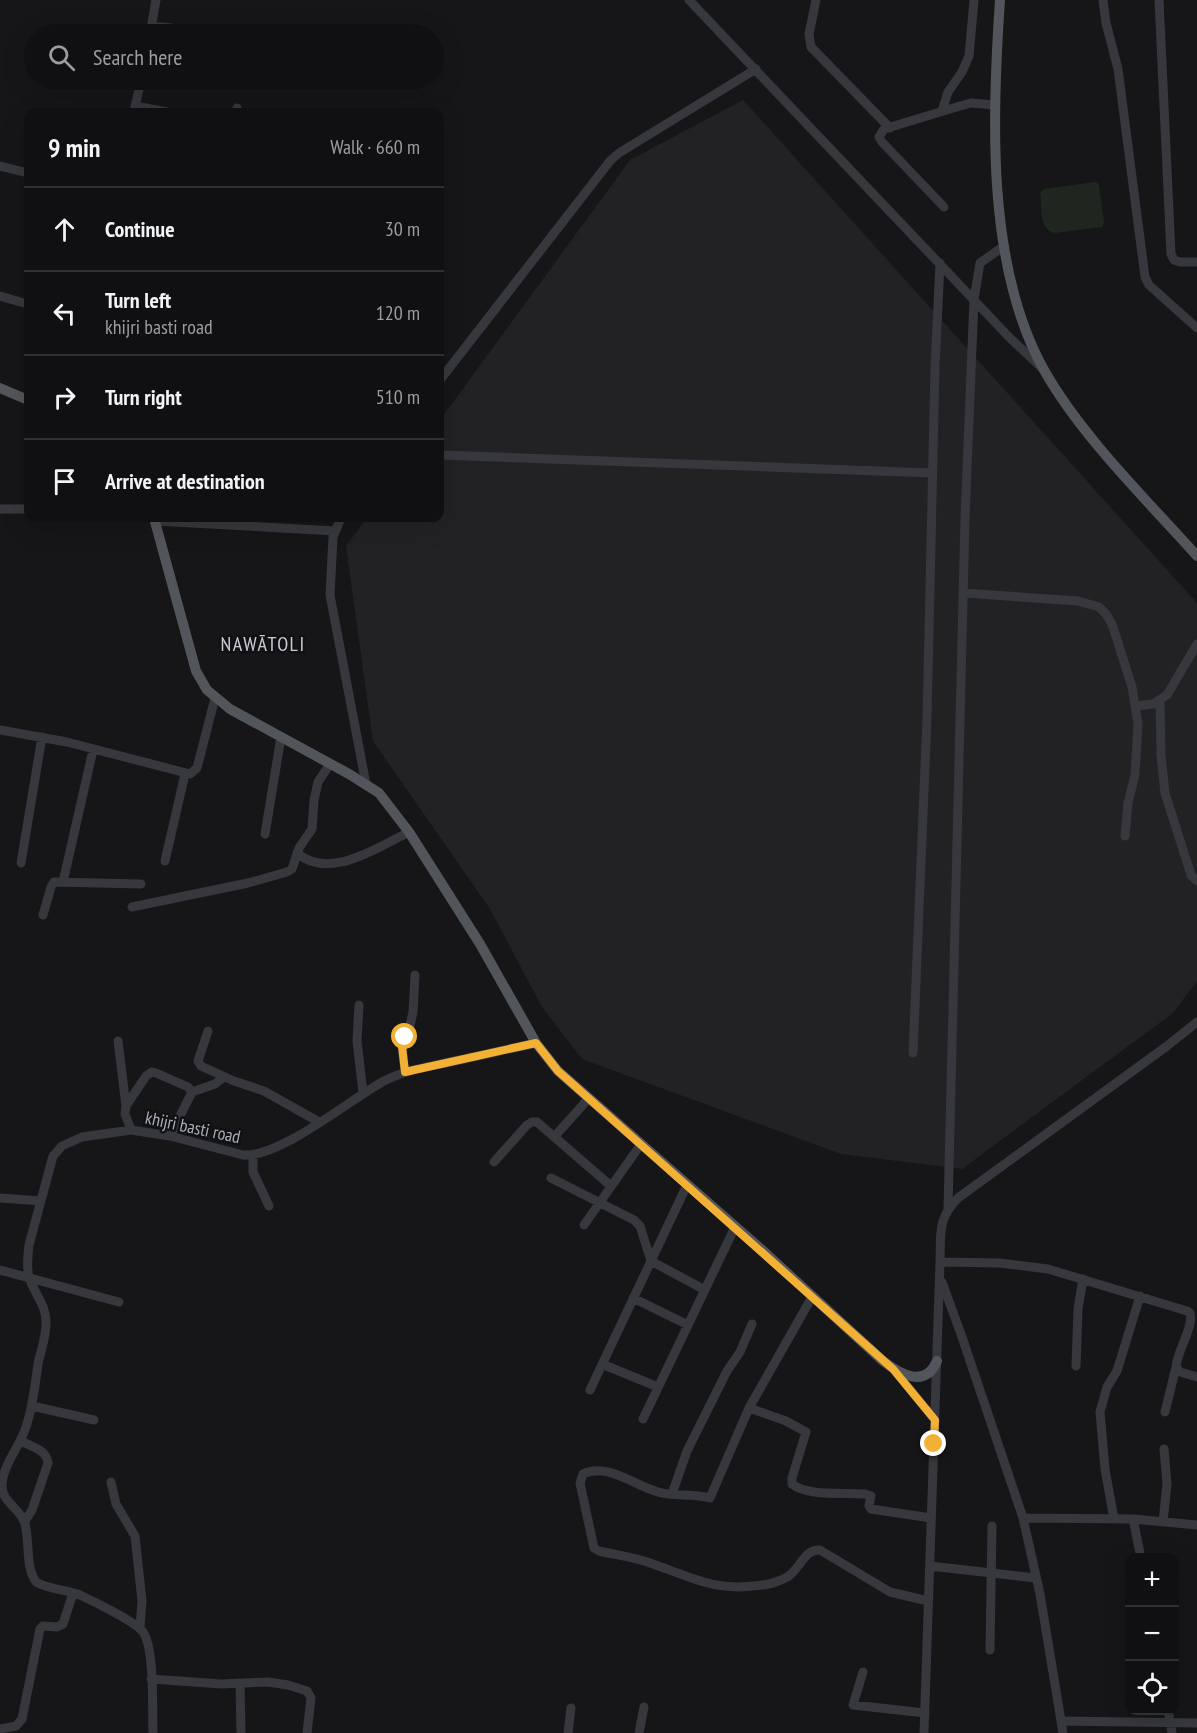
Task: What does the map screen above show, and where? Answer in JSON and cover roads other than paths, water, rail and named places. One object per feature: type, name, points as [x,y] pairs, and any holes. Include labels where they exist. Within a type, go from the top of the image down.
[{"type":"main road","points":[[1000,0],[995,105],[997,167],[1004,246],[1017,301],[1044,369],[1062,398],[1106,455],[1197,556]]},
{"type":"main road","points":[[0,388],[24,398]]},
{"type":"main road","points":[[155,522],[196,671],[207,690],[230,709],[379,793],[409,832],[480,944],[536,1043],[558,1071],[893,1369],[918,1377],[931,1372],[937,1361]]},
{"type":"street","points":[[152,24],[156,0]]},
{"type":"street","points":[[689,0],[1009,337],[1044,369]]},
{"type":"street","points":[[816,0],[809,34],[811,47],[890,128]]},
{"type":"street","points":[[942,111],[948,92],[962,72],[969,56],[975,0]]},
{"type":"street","points":[[1103,0],[1106,23],[1118,69],[1145,277],[1149,285],[1197,328]]},
{"type":"street","points":[[1166,0],[1158,0],[1172,254],[1174,260],[1180,262],[1197,262]]},
{"type":"street","points":[[444,370],[518,282],[610,161],[625,149],[756,69]]},
{"type":"street","points":[[134,108],[139,90]]},
{"type":"street","points":[[944,207],[882,142],[879,137],[880,132],[942,111],[971,104],[995,105]]},
{"type":"street","points":[[0,166],[24,172]]},
{"type":"street","points":[[948,1208],[963,593],[974,299],[980,263],[1004,246]]},
{"type":"street","points":[[913,1053],[927,719],[932,473],[940,263]]},
{"type":"street","points":[[1,298],[24,303]]},
{"type":"street","points":[[444,455],[932,473]]},
{"type":"street","points":[[0,509],[24,509]]},
{"type":"street","points":[[199,522],[335,531]]},
{"type":"street","points":[[339,522],[335,531],[330,595],[366,784]]},
{"type":"street","points":[[963,593],[1078,601],[1099,607],[1106,614],[1112,624],[1136,706],[1138,724],[1135,775],[1126,814],[1125,836]]},
{"type":"street","points":[[1136,706],[1160,701],[1175,684],[1197,644]]},
{"type":"street","points":[[0,730],[42,737],[185,774],[194,772],[197,768],[215,698]]},
{"type":"street","points":[[1160,701],[1161,755],[1168,809],[1191,875],[1197,880]]},
{"type":"street","points":[[21,863],[42,737]]},
{"type":"street","points":[[265,834],[281,737]]},
{"type":"street","points":[[63,882],[93,750]]},
{"type":"street","points":[[132,907],[248,883],[286,872],[295,864],[297,854],[312,829],[318,782],[330,764]]},
{"type":"street","points":[[165,861],[185,774]]},
{"type":"street","points":[[297,854],[309,861],[343,863],[409,832]]},
{"type":"street","points":[[43,915],[54,882],[141,884]]},
{"type":"street","points":[[405,1072],[402,1046],[413,1012],[415,975]]},
{"type":"street","points":[[358,1005],[357,1041],[363,1093]]},
{"type":"street","points":[[924,1733],[939,1275],[943,1218],[948,1208],[958,1198],[1197,1022]]},
{"type":"street","points":[[208,1031],[199,1064],[224,1077],[264,1091],[319,1122]]},
{"type":"street","points":[[118,1041],[125,1114],[131,1131]]},
{"type":"street","name":"khijri basti road","points":[[25,1521],[21,1514],[2,1498],[2,1488],[4,1476],[21,1441],[32,1406],[46,1316],[28,1276],[29,1245],[53,1156],[62,1146],[82,1137],[131,1131],[170,1136],[253,1156],[264,1153],[319,1122],[363,1093],[405,1072],[536,1043]]},
{"type":"street","points":[[126,1106],[146,1076],[152,1072],[188,1087],[192,1092]]},
{"type":"street","points":[[170,1136],[192,1092],[215,1084],[224,1077]]},
{"type":"street","points":[[555,1136],[589,1098]]},
{"type":"street","points":[[494,1162],[532,1122],[541,1124],[611,1186]]},
{"type":"street","points":[[584,1225],[641,1144]]},
{"type":"street","points":[[253,1156],[253,1172],[269,1206]]},
{"type":"street","points":[[551,1178],[634,1220],[640,1226],[651,1260],[705,1290]]},
{"type":"street","points":[[590,1390],[687,1185]]},
{"type":"street","points":[[0,1198],[41,1201]]},
{"type":"street","points":[[643,1419],[735,1227]]},
{"type":"street","points":[[940,1262],[1031,1266],[1083,1279],[1190,1313],[1191,1321],[1179,1351],[1165,1412]]},
{"type":"street","points":[[0,1270],[118,1302]]},
{"type":"street","points":[[939,1275],[962,1336],[1023,1518],[1036,1578],[1063,1733]]},
{"type":"street","points":[[1076,1366],[1078,1309],[1083,1279]]},
{"type":"street","points":[[1114,1519],[1105,1469],[1100,1412],[1107,1387],[1117,1371],[1140,1296]]},
{"type":"street","points":[[812,1297],[749,1408],[710,1498],[694,1494],[654,1491],[600,1470],[583,1474],[580,1483],[594,1548],[652,1563],[714,1586],[736,1587],[758,1586],[781,1580],[796,1569],[808,1553],[820,1550],[890,1592],[912,1599],[928,1600]]},
{"type":"street","points":[[633,1298],[688,1325]]},
{"type":"street","points":[[672,1494],[687,1451],[727,1371],[740,1352],[752,1324]]},
{"type":"street","points":[[602,1364],[658,1387]]},
{"type":"street","points":[[1176,1367],[1180,1372],[1197,1377]]},
{"type":"street","points":[[893,1369],[935,1420]]},
{"type":"street","points":[[32,1406],[94,1420]]},
{"type":"street","points":[[749,1408],[806,1432],[792,1478],[792,1484],[795,1487],[808,1491],[866,1494],[871,1496],[869,1508],[871,1509],[931,1518]]},
{"type":"street","points":[[21,1441],[43,1452],[47,1456],[48,1463],[32,1510],[25,1521],[32,1576],[39,1584],[73,1593],[140,1628],[146,1637],[148,1646],[153,1733]]},
{"type":"street","points":[[1163,1522],[1167,1484],[1164,1449]]},
{"type":"street","points":[[111,1482],[116,1504],[135,1536],[141,1601],[140,1628]]},
{"type":"street","points":[[1023,1518],[1133,1519],[1197,1524]]},
{"type":"street","points":[[1133,1519],[1140,1553]]},
{"type":"street","points":[[990,1650],[992,1526]]},
{"type":"street","points":[[930,1566],[1036,1578]]},
{"type":"street","points":[[0,1729],[16,1726],[22,1719],[40,1629],[43,1626],[57,1627],[63,1624],[73,1593]]},
{"type":"street","points":[[863,1672],[853,1705],[925,1713]]},
{"type":"street","points":[[151,1678],[221,1684],[268,1682],[307,1691],[311,1698],[307,1733]]},
{"type":"street","points":[[240,1684],[241,1733]]},
{"type":"street","points":[[639,1733],[644,1707]]},
{"type":"street","points":[[567,1733],[571,1708]]},
{"type":"street","points":[[1169,1715],[1172,1733]]},
{"type":"street","points":[[1061,1721],[1197,1723]]},
{"type":"district","name":"NAWĀTOLI","points":[[263,644]]}]
